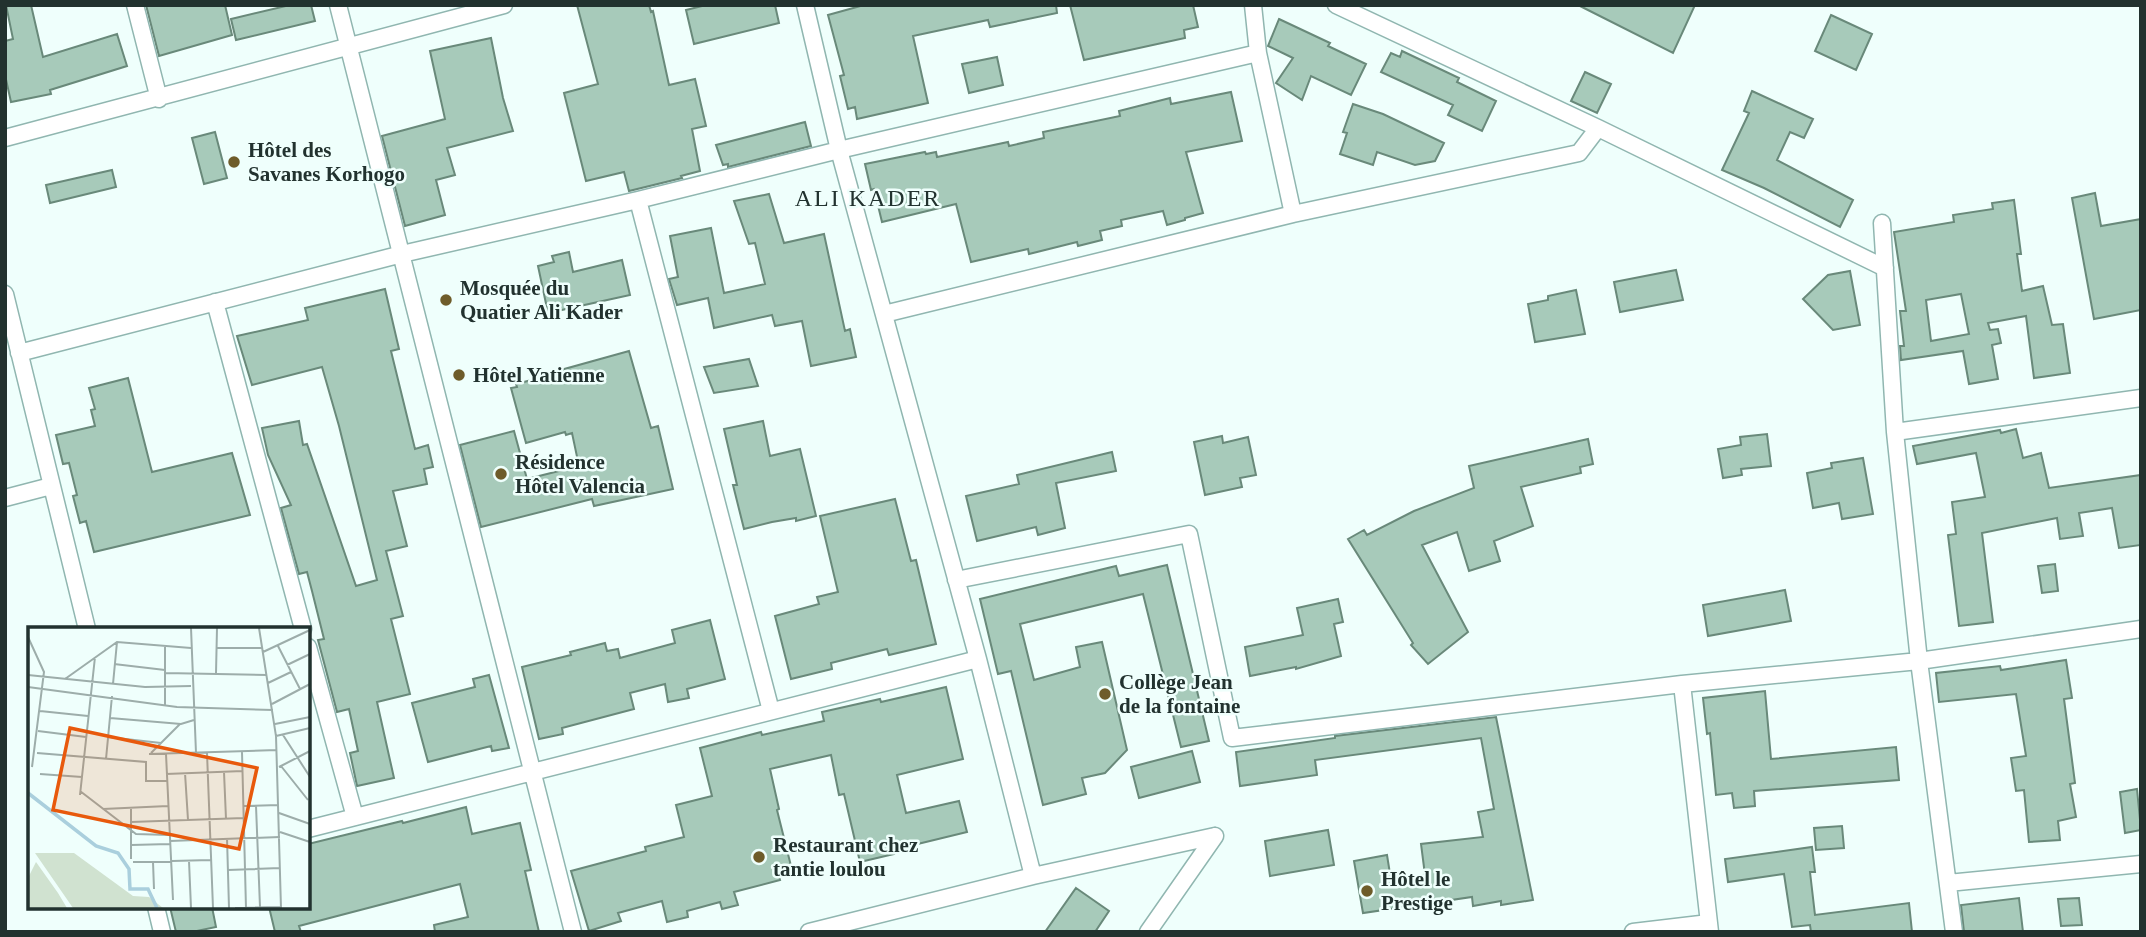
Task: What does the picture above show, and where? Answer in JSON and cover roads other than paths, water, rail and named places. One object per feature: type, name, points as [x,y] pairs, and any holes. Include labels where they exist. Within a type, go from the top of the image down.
[{"type":"street","points":[[135,5],[159,99]]},
{"type":"street","points":[[338,5],[573,932]]},
{"type":"street","points":[[5,138],[504,5]]},
{"type":"street","points":[[805,5],[839,150],[978,659],[1033,877]]},
{"type":"street","points":[[1253,5],[1258,53],[1293,214]]},
{"type":"street","points":[[1336,5],[1598,128],[1885,268]]},
{"type":"street","points":[[19,353],[402,254],[1258,53]]},
{"type":"street","points":[[884,314],[1293,214],[1579,153],[1598,128]]},
{"type":"street","points":[[638,200],[771,711]]},
{"type":"street","points":[[1882,223],[1895,432],[1919,661],[1954,932]]},
{"type":"street","points":[[5,294],[86,627]]},
{"type":"street","points":[[215,302],[302,627]]},
{"type":"street","points":[[1895,432],[2141,398]]},
{"type":"street","points":[[5,498],[51,486]]},
{"type":"street","points":[[956,580],[1189,534],[1232,738],[1682,684],[1919,661],[2141,629]]},
{"type":"street","points":[[310,654],[355,817]]},
{"type":"street","points":[[310,828],[978,659]]},
{"type":"street","points":[[1633,932],[1709,928],[1682,684]]},
{"type":"street","points":[[809,932],[1215,836],[1148,932]]},
{"type":"street","points":[[1948,883],[2141,864]]},
{"type":"street","points":[[156,909],[162,932]]},
{"type":"place","name":"Hôtel des Savanes Korhogo","points":[[234,162]]},
{"type":"place","name":"Mosquée du Quatier Ali Kader","points":[[446,300]]},
{"type":"place","name":"Hôtel Yatienne","points":[[459,375]]},
{"type":"place","name":"Résidence Hôtel Valencia","points":[[501,474]]},
{"type":"place","name":"Collège Jean de la fontaine","points":[[1105,694]]},
{"type":"place","name":"Restaurant chez tantie loulou","points":[[759,857]]},
{"type":"place","name":"Hôtel le Prestige","points":[[1367,891]]},
{"type":"district","name":"ALI KADER","points":[[868,198]]}]
